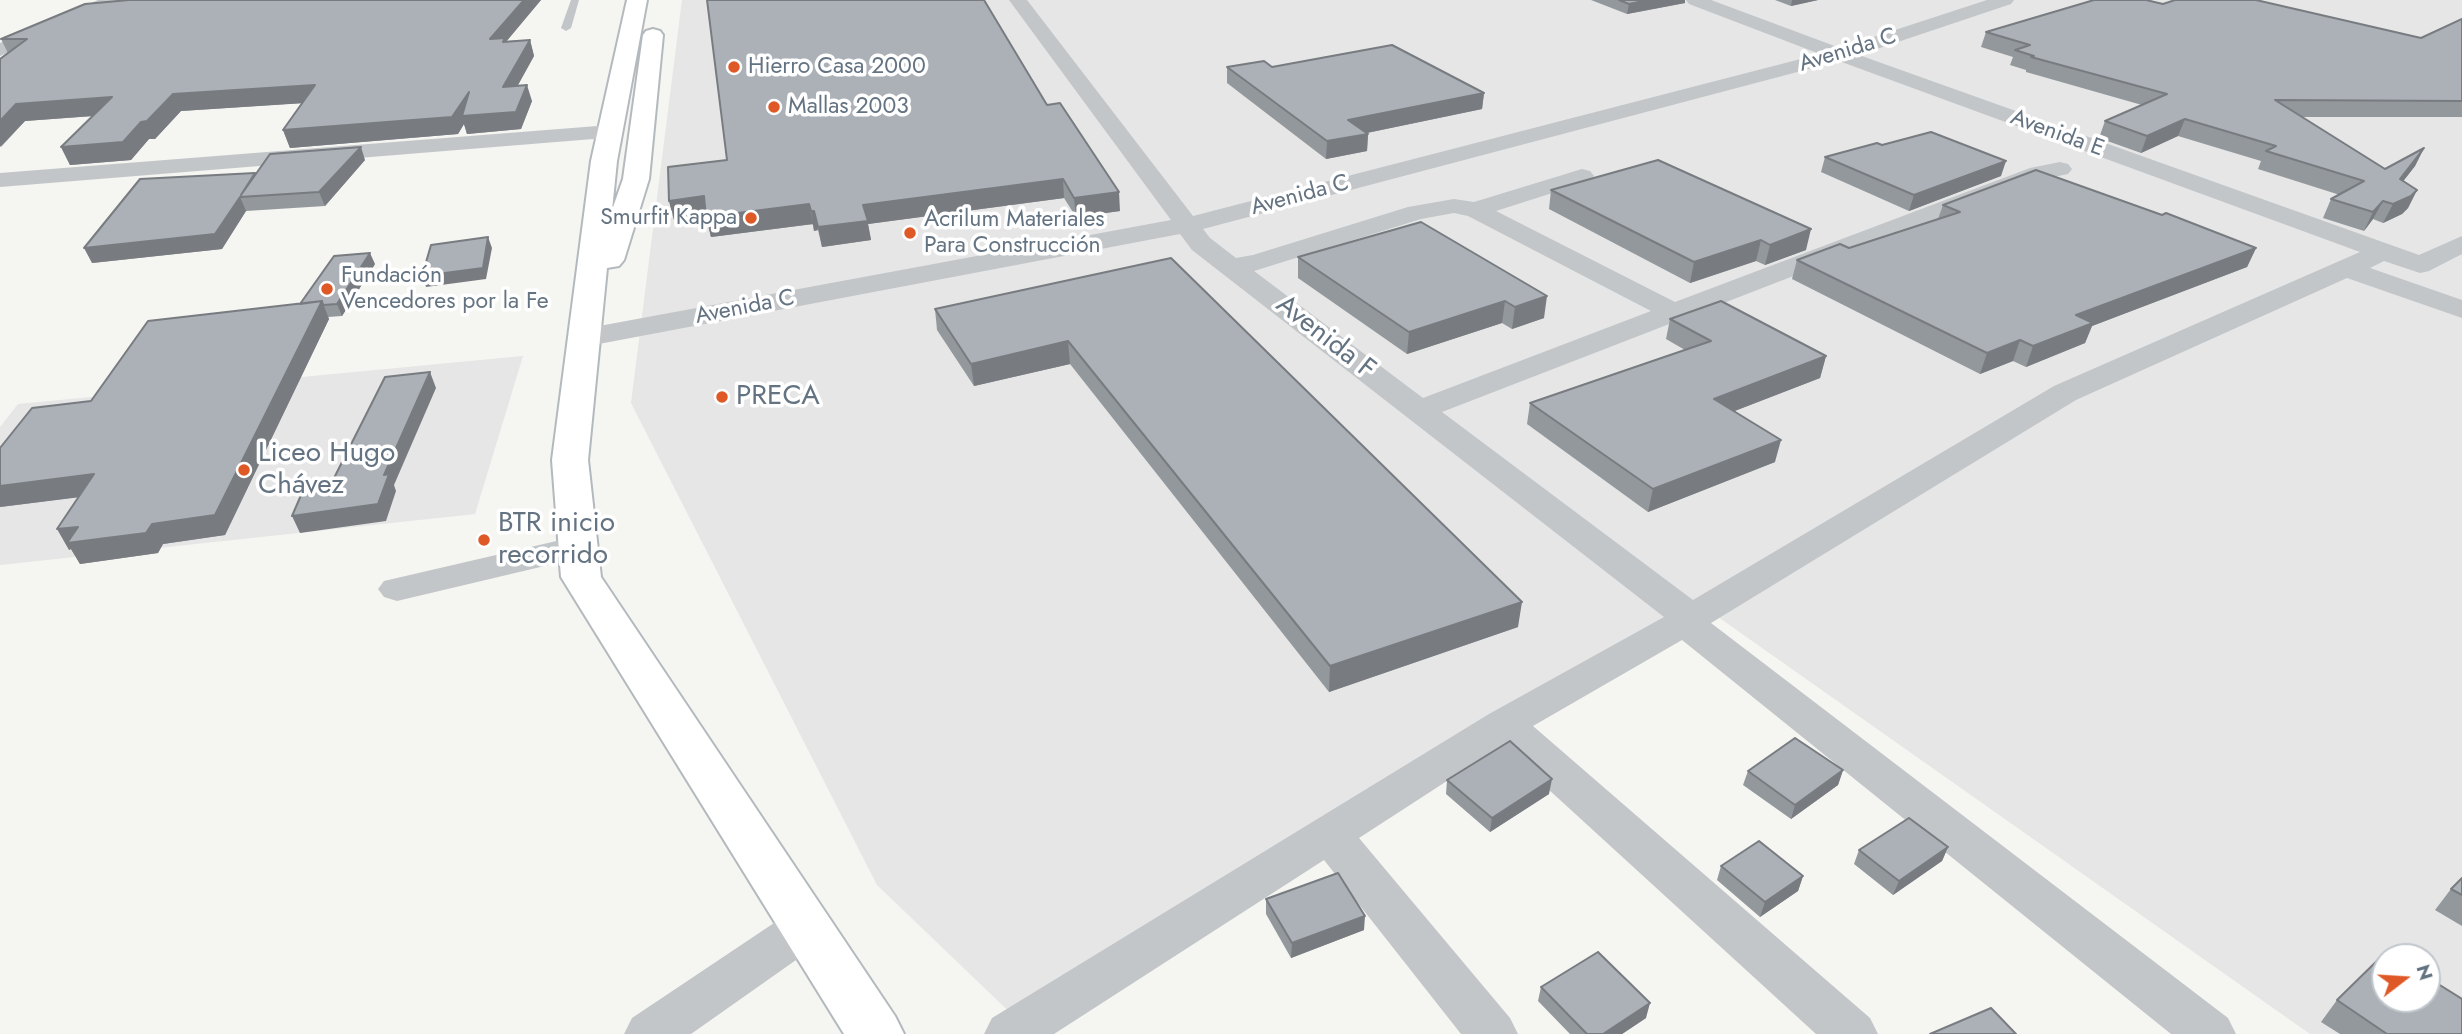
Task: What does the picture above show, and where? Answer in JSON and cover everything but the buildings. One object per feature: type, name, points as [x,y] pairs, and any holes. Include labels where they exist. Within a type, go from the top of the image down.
[{"type":"main road","points":[[637,0],[604,161],[570,460],[581,577],[875,1034]]},
{"type":"main road","points":[[583,338],[636,179],[658,0]]},
{"type":"street","points":[[0,50],[113,0]]},
{"type":"street","name":"Avenida F","points":[[1018,0],[1201,244],[1419,410],[2210,1034]]},
{"type":"street","name":"Avenida E","points":[[1695,0],[2420,265],[2462,244]]},
{"type":"street","name":"Avenida C","points":[[583,338],[1186,225],[1840,55],[2005,0]]},
{"type":"street","points":[[0,180],[610,132]]},
{"type":"street","points":[[1419,410],[2038,173],[2060,169]]},
{"type":"street","points":[[1475,209],[1582,176]]},
{"type":"street","points":[[1232,266],[1256,263],[1417,212],[1454,206],[1475,209],[1673,312]]},
{"type":"street","points":[[1010,1034],[1504,724],[1687,620],[2066,393],[2383,252]]},
{"type":"street","points":[[2346,268],[2462,310]]},
{"type":"street","points":[[397,589],[578,547]]},
{"type":"street","points":[[1504,724],[1852,1034]]},
{"type":"street","points":[[1329,834],[1492,1034]]},
{"type":"street","points":[[650,1034],[806,928]]},
{"type":"lane","points":[[566,28],[575,0]]},
{"type":"shaded area","points":[[682,0],[2462,0],[2462,1034],[2310,1034],[1694,600],[1022,1024],[877,885],[631,403]]},
{"type":"shaded area","name":"Liceo Hugo Chávez","points":[[523,356],[475,514],[0,565],[0,427],[18,404]]},
{"type":"place","name":"Hierro Casa 2000","points":[[734,67]]},
{"type":"place","name":"Mallas 2003","points":[[774,107]]},
{"type":"place","name":"Smurfit Kappa","points":[[751,218]]},
{"type":"place","name":"Acrilum Materiales Para Construcción","points":[[910,233]]},
{"type":"place","name":"Fundación Vencedores por la Fe","points":[[327,289]]},
{"type":"place","name":"PRECA","points":[[722,397]]},
{"type":"place","name":"Liceo Hugo Chávez","points":[[244,470]]},
{"type":"place","name":"BTR inicio recorrido","points":[[484,540]]}]
